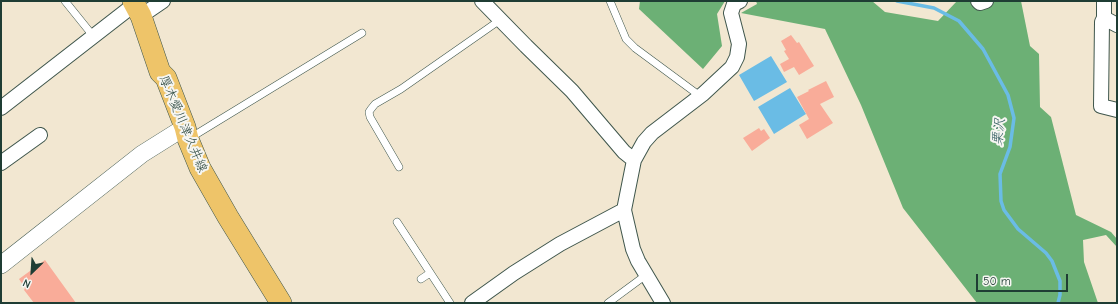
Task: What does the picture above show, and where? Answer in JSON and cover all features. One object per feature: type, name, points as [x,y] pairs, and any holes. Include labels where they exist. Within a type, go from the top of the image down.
[{"type":"main road","name":"厚木愛川津久井線","points":[[136,7],[160,72],[166,78],[200,168],[281,303]]},
{"type":"street","points":[[1,108],[43,68],[94,37],[136,7],[163,1]]},
{"type":"street","points":[[482,1],[572,90],[624,152],[634,160]]},
{"type":"street","points":[[663,303],[646,275],[633,249],[624,210],[634,160],[644,142],[652,133],[700,96],[732,67],[737,57],[739,44],[731,13],[734,4],[740,1]]},
{"type":"street","points":[[978,1],[980,3],[986,1]]},
{"type":"street","points":[[1104,1],[1104,18],[1102,22],[1101,106],[1117,110]]},
{"type":"street","points":[[1104,18],[1117,25]]},
{"type":"street","points":[[1,265],[142,154],[186,133]]},
{"type":"street","points":[[1,162],[40,135]]},
{"type":"street","points":[[472,303],[514,273],[560,244],[624,210]]},
{"type":"lane","points":[[65,1],[94,37]]},
{"type":"lane","points":[[610,1],[626,38],[635,48],[700,96]]},
{"type":"lane","points":[[399,167],[370,117],[369,112],[371,109],[375,104],[402,89],[500,20]]},
{"type":"lane","points":[[186,133],[362,33]]},
{"type":"lane","points":[[397,222],[450,303]]},
{"type":"lane","points":[[421,279],[430,273]]},
{"type":"lane","points":[[608,303],[646,275]]},
{"type":"green space","points":[[640,1],[725,1],[717,14],[722,46],[703,69],[639,9]]},
{"type":"green space","points":[[756,1],[872,1],[885,12],[938,21],[957,1],[1021,1],[1030,46],[1039,54],[1040,107],[1051,117],[1076,215],[1111,232],[1117,239],[1117,247],[1106,235],[1083,240],[1084,262],[1098,303],[977,303],[903,208],[861,105],[825,29],[741,13],[757,4]]},
{"type":"water","points":[[771,56],[787,82],[754,101],[739,75]]},
{"type":"water","points":[[790,88],[806,114],[774,134],[758,107]]},
{"type":"building","points":[[791,35],[797,43],[799,42],[814,66],[799,75],[794,67],[784,72],[780,64],[789,59],[784,51],[786,50],[781,41]]},
{"type":"building","points":[[826,81],[834,97],[820,104],[833,123],[807,139],[799,125],[809,119],[797,97]]},
{"type":"building","points":[[759,128],[761,131],[764,129],[770,138],[752,151],[743,138]]},
{"type":"building","points":[[45,260],[76,303],[34,303],[24,290],[25,288],[19,279]]},
{"type":"waterway","name":"栗沢","points":[[897,1],[934,8],[959,21],[983,49],[1008,95],[1014,118],[1010,147],[1000,174],[1001,201],[1004,210],[1018,229],[1046,253],[1052,261],[1060,281],[1060,295],[1058,303]]}]
